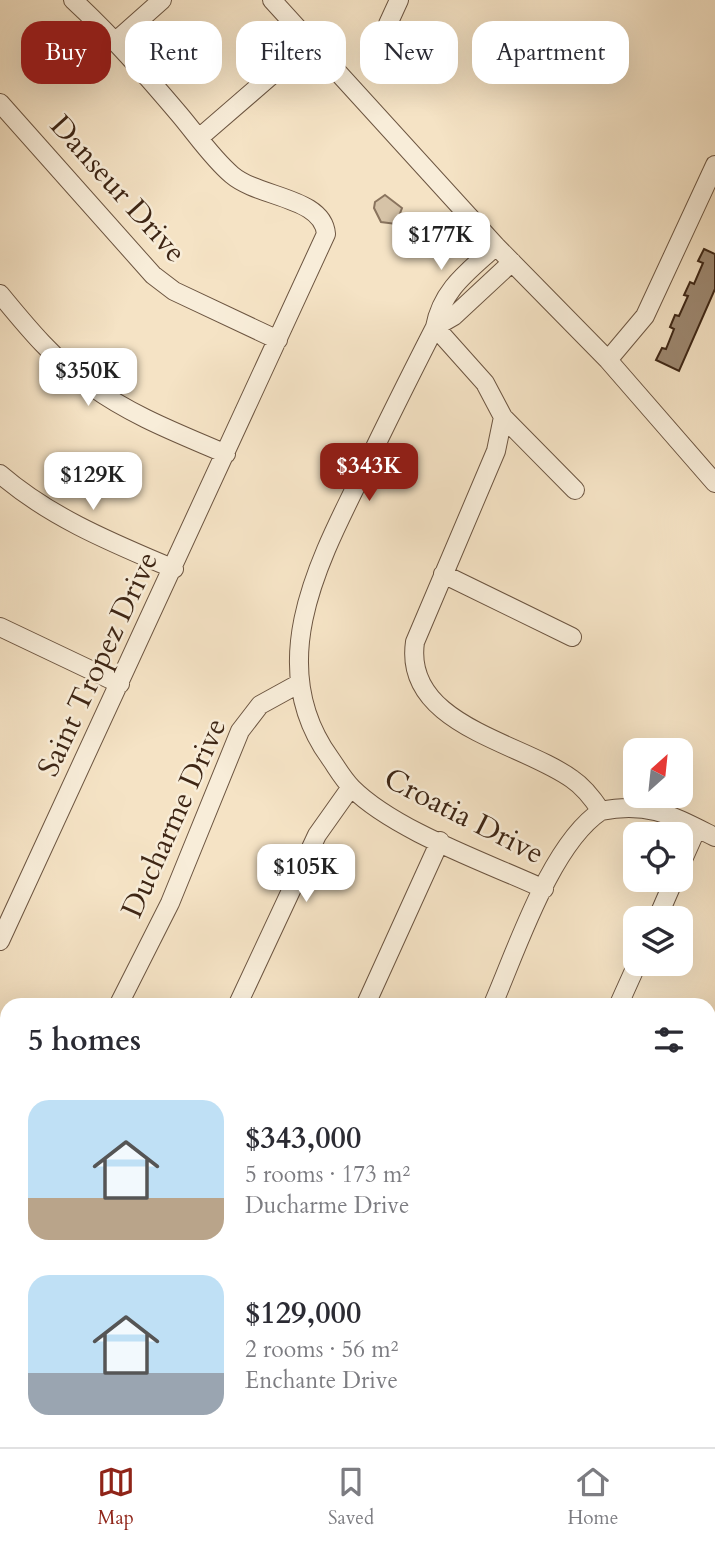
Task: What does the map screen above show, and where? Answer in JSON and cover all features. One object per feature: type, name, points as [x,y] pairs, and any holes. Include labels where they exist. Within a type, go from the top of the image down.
[{"type":"street","points":[[73,0],[117,40],[199,138],[261,84]]},
{"type":"street","points":[[117,40],[162,0]]},
{"type":"street","points":[[272,0],[496,246],[608,360],[715,482]]},
{"type":"street","points":[[389,21],[399,0]]},
{"type":"street","name":"Danseur Drive","points":[[0,103],[153,275],[174,291],[278,340]]},
{"type":"street","name":"Saint Tropez Drive","points":[[0,941],[324,241],[322,219],[310,207],[249,187],[232,176],[199,138]]},
{"type":"street","points":[[608,360],[645,316],[715,165]]},
{"type":"street","points":[[300,683],[298,647],[312,583],[349,499],[435,327],[439,305],[449,291],[496,246]]},
{"type":"street","points":[[435,327],[454,316],[512,262]]},
{"type":"street","points":[[0,294],[47,348],[90,386],[143,417],[226,454]]},
{"type":"street","points":[[435,327],[485,383],[503,417],[575,490]]},
{"type":"street","points":[[503,417],[496,450],[415,642],[414,665],[422,687],[438,706],[464,724],[572,779],[601,811]]},
{"type":"street","points":[[0,474],[50,511],[104,539],[174,569]]},
{"type":"street","points":[[443,574],[572,637]]},
{"type":"street","points":[[0,627],[120,684]]},
{"type":"street","name":"Croatia Drive","points":[[300,683],[316,736],[351,787],[370,802],[440,841],[544,889]]},
{"type":"street","name":"Ducharme Drive","points":[[122,998],[170,903],[240,731],[260,705],[300,683]]},
{"type":"street","points":[[241,998],[317,835],[351,787]]},
{"type":"street","points":[[496,998],[544,889],[570,839],[601,811],[623,806],[650,808],[715,837]]},
{"type":"street","points":[[693,837],[697,828]]},
{"type":"street","points":[[369,998],[440,841]]},
{"type":"street","points":[[622,998],[632,976]]},
{"type":"shaded area","points":[[385,195],[402,208],[396,224],[381,222],[374,208],[375,202]]},
{"type":"building","points":[[704,249],[715,254],[715,289],[679,371],[656,360],[662,348],[666,349],[674,329],[670,327],[675,315],[679,316],[688,296],[684,295],[690,282],[694,284],[703,263],[698,261]]}]
